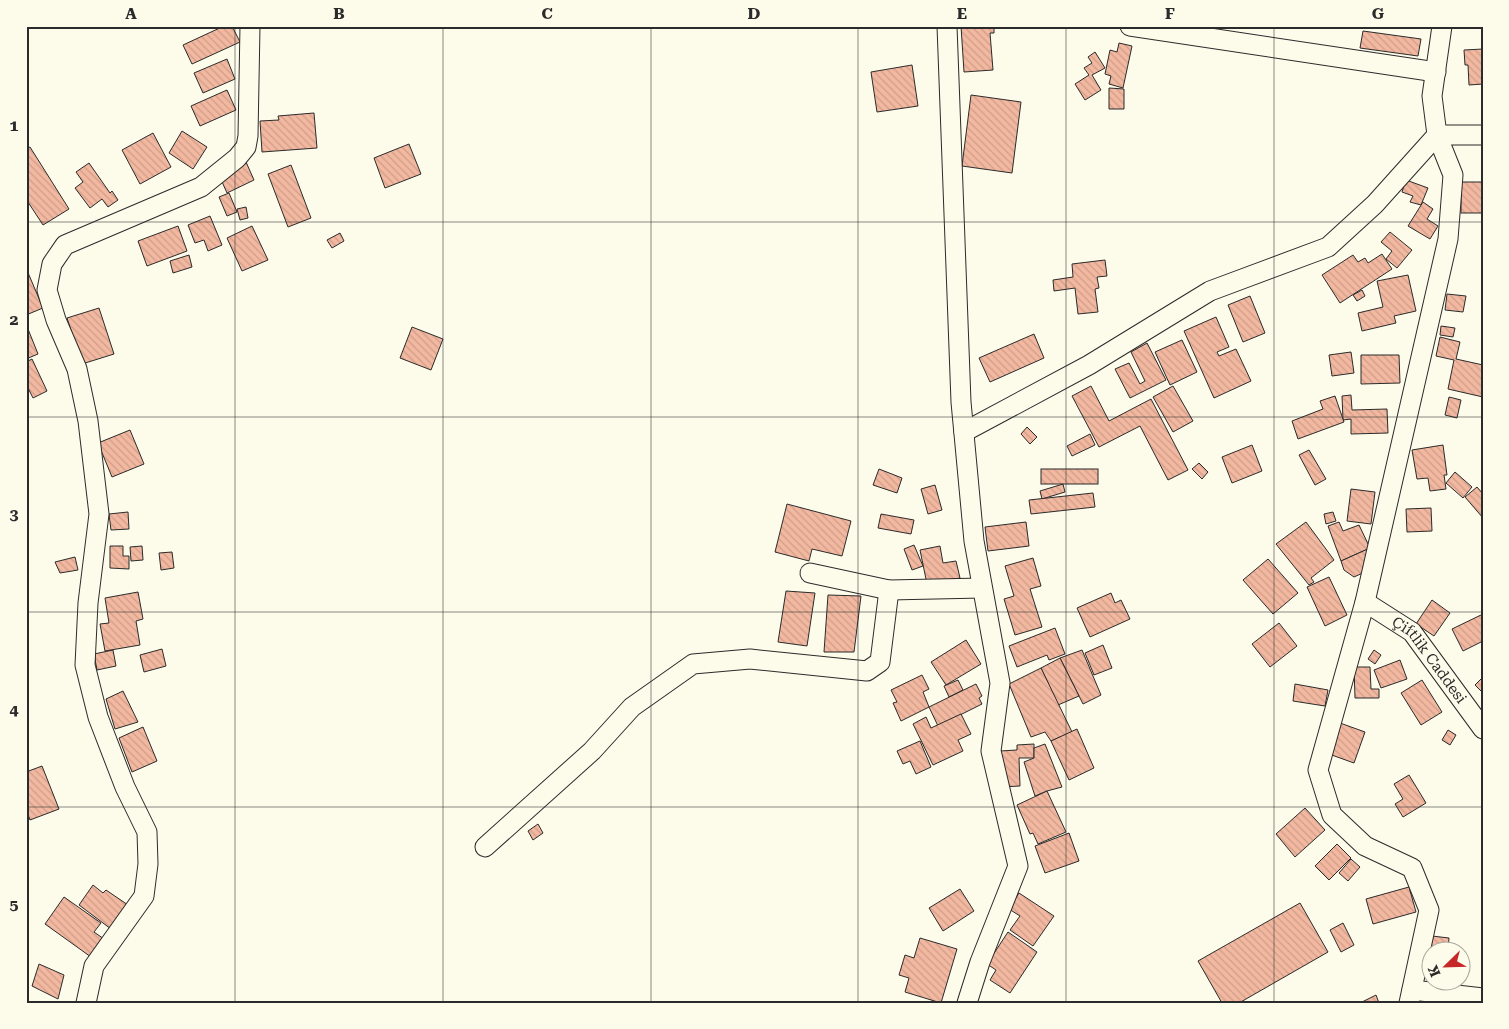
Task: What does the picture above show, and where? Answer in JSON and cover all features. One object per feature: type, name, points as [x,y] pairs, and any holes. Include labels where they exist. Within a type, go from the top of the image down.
[{"type":"street","points":[[86,1003],[94,966],[144,896],[148,864],[147,832],[125,787],[98,717],[84,665],[88,603],[99,514],[93,452],[77,369],[56,320],[47,290],[52,264],[65,245],[201,188],[237,158],[246,147],[248,136],[250,26]]},
{"type":"street","points":[[948,26],[961,402],[974,542],[1000,684],[991,751],[1018,866],[980,962],[967,1003]]},
{"type":"street","points":[[1130,26],[1436,72]]},
{"type":"street","points":[[1442,26],[1432,96],[1437,135],[1453,175],[1448,239],[1365,602],[1318,770],[1332,815],[1365,846],[1412,868],[1429,910],[1410,996],[1483,998]]},
{"type":"street","points":[[964,432],[1089,365],[1210,291],[1328,247],[1375,204],[1437,135],[1483,135]]},
{"type":"street","points":[[810,573],[890,590],[982,588]]},
{"type":"street","points":[[485,846],[592,751],[632,707],[693,664],[750,660],[867,670],[880,662],[890,590]]},
{"type":"street","name":"Çiftlik Caddesi","points":[[1365,602],[1412,632],[1483,729]]},
{"type":"building","points":[[224,26],[232,26],[240,42],[192,64],[183,45]]},
{"type":"building","points":[[961,26],[994,26],[994,33],[990,33],[993,70],[964,72]]},
{"type":"building","points":[[1363,31],[1421,39],[1418,56],[1360,48]]},
{"type":"building","points":[[1119,43],[1132,46],[1123,88],[1109,84],[1111,76],[1105,74],[1110,50],[1117,52]]},
{"type":"building","points":[[1483,49],[1483,84],[1469,85],[1468,65],[1465,65],[1464,50]]},
{"type":"building","points":[[1095,52],[1105,68],[1092,75],[1101,90],[1085,100],[1075,84],[1089,75],[1084,68],[1092,63],[1088,57]]},
{"type":"building","points":[[227,59],[235,79],[203,93],[194,73]]},
{"type":"building","points":[[912,65],[918,106],[877,112],[871,72]]},
{"type":"building","points":[[1109,88],[1124,89],[1124,109],[1109,109]]},
{"type":"building","points":[[227,90],[236,110],[200,126],[191,106]]},
{"type":"building","points":[[971,95],[1021,102],[1012,173],[962,166]]},
{"type":"building","points":[[314,113],[317,148],[262,152],[260,121],[279,120],[278,116]]},
{"type":"building","points":[[182,131],[207,147],[193,169],[169,153]]},
{"type":"building","points":[[153,133],[171,167],[140,184],[122,150]]},
{"type":"building","points":[[409,144],[421,174],[385,188],[374,158]]},
{"type":"building","points":[[30,147],[69,209],[43,225],[26,199],[26,149]]},
{"type":"building","points":[[246,162],[254,180],[227,193],[219,175]]},
{"type":"building","points":[[89,163],[110,193],[112,191],[118,200],[108,207],[102,199],[90,208],[75,188],[83,182],[76,172]]},
{"type":"building","points":[[291,165],[311,218],[288,227],[268,174]]},
{"type":"building","points":[[1406,180],[1428,188],[1421,205],[1410,202],[1413,196],[1402,192]]},
{"type":"building","points":[[1461,182],[1483,182],[1483,213],[1461,213]]},
{"type":"building","points":[[229,193],[237,212],[227,216],[219,197]]},
{"type":"building","points":[[1423,202],[1433,209],[1427,219],[1438,226],[1430,239],[1408,226]]},
{"type":"building","points":[[246,207],[248,218],[240,220],[237,209]]},
{"type":"building","points":[[210,216],[222,245],[208,251],[204,240],[195,243],[188,225]]},
{"type":"building","points":[[178,226],[187,251],[147,266],[138,241]]},
{"type":"building","points":[[252,226],[268,260],[242,271],[227,238]]},
{"type":"building","points":[[1390,232],[1412,250],[1397,268],[1386,259],[1392,251],[1381,242]]},
{"type":"building","points":[[340,233],[344,241],[332,248],[327,240]]},
{"type":"building","points":[[1382,254],[1392,269],[1340,303],[1322,275],[1353,255],[1358,262],[1365,258],[1368,263]]},
{"type":"building","points":[[189,255],[192,267],[173,273],[170,261]]},
{"type":"building","points":[[1105,260],[1107,276],[1097,277],[1099,288],[1095,289],[1098,312],[1078,314],[1075,288],[1054,291],[1053,280],[1073,277],[1072,264]]},
{"type":"building","points":[[26,268],[43,308],[26,315]]},
{"type":"building","points":[[1408,275],[1416,311],[1394,316],[1396,323],[1362,331],[1358,313],[1383,307],[1377,281]]},
{"type":"building","points":[[1362,290],[1365,296],[1357,301],[1353,295]]},
{"type":"building","points":[[1447,294],[1466,296],[1463,312],[1445,310]]},
{"type":"building","points":[[1250,296],[1265,333],[1243,342],[1228,305]]},
{"type":"building","points":[[99,308],[114,354],[82,364],[67,318]]},
{"type":"building","points":[[1216,317],[1229,347],[1217,352],[1219,356],[1236,349],[1251,381],[1214,398],[1184,331]]},
{"type":"building","points":[[26,324],[38,354],[26,359]]},
{"type":"building","points":[[1441,326],[1455,328],[1453,337],[1440,335]]},
{"type":"building","points":[[412,327],[443,339],[431,370],[400,358]]},
{"type":"building","points":[[1034,334],[1044,358],[990,382],[979,358]]},
{"type":"building","points":[[1440,337],[1460,342],[1456,359],[1483,365],[1483,397],[1448,389],[1454,360],[1436,356]]},
{"type":"building","points":[[1182,340],[1197,372],[1170,385],[1155,352]]},
{"type":"building","points":[[1147,343],[1166,380],[1130,398],[1115,369],[1129,363],[1140,384],[1145,381],[1131,352]]},
{"type":"building","points":[[1351,352],[1354,373],[1332,376],[1329,355]]},
{"type":"building","points":[[1361,355],[1399,355],[1400,383],[1361,384]]},
{"type":"building","points":[[32,359],[47,391],[33,398],[26,384],[26,362]]},
{"type":"building","points":[[1091,386],[1109,421],[1151,399],[1188,470],[1168,480],[1140,426],[1099,447],[1072,396]]},
{"type":"building","points":[[1173,386],[1193,421],[1173,432],[1153,397]]},
{"type":"building","points":[[1351,395],[1352,410],[1387,409],[1388,433],[1351,434],[1351,419],[1343,420],[1342,396]]},
{"type":"building","points":[[1335,396],[1344,422],[1298,439],[1292,421],[1323,409],[1320,401]]},
{"type":"building","points":[[1449,397],[1461,400],[1457,418],[1445,415]]},
{"type":"building","points":[[1027,427],[1037,437],[1030,444],[1021,434]]},
{"type":"building","points":[[130,430],[144,464],[112,477],[98,443]]},
{"type":"building","points":[[1090,434],[1095,445],[1072,456],[1067,446]]},
{"type":"building","points":[[1252,445],[1262,471],[1232,483],[1222,457]]},
{"type":"building","points":[[1443,445],[1447,475],[1444,475],[1446,489],[1430,491],[1428,478],[1417,479],[1412,450]]},
{"type":"building","points":[[1309,450],[1326,479],[1315,485],[1299,455]]},
{"type":"building","points":[[1199,463],[1208,472],[1202,479],[1192,469]]},
{"type":"building","points":[[879,469],[902,478],[897,493],[873,485]]},
{"type":"building","points":[[1041,469],[1098,469],[1098,484],[1041,484]]},
{"type":"building","points":[[1455,472],[1472,487],[1463,498],[1446,483]]},
{"type":"building","points":[[1063,484],[1065,492],[1042,499],[1040,491]]},
{"type":"building","points":[[935,485],[942,510],[928,514],[921,489]]},
{"type":"building","points":[[1477,487],[1483,494],[1483,518],[1465,497]]},
{"type":"building","points":[[1351,489],[1375,492],[1371,524],[1347,521]]},
{"type":"building","points":[[1093,493],[1095,507],[1031,514],[1029,500]]},
{"type":"building","points":[[787,504],[851,521],[842,556],[812,549],[809,561],[775,552]]},
{"type":"building","points":[[1431,508],[1432,531],[1407,532],[1406,509]]},
{"type":"building","points":[[128,512],[129,529],[111,530],[109,514]]},
{"type":"building","points":[[1333,512],[1336,521],[1326,524],[1324,514]]},
{"type":"building","points":[[881,514],[914,520],[911,534],[878,528]]},
{"type":"building","points":[[1026,522],[1029,546],[988,551],[985,527]]},
{"type":"building","points":[[1306,522],[1334,560],[1311,578],[1314,582],[1309,585],[1276,544]]},
{"type":"building","points":[[1339,522],[1343,531],[1359,525],[1370,548],[1341,561],[1328,526]]},
{"type":"building","points":[[914,545],[923,566],[912,570],[904,549]]},
{"type":"building","points":[[110,546],[123,546],[123,556],[129,556],[129,569],[110,568]]},
{"type":"building","points":[[142,546],[143,560],[131,561],[130,547]]},
{"type":"building","points":[[940,546],[943,563],[956,561],[960,578],[927,584],[920,550]]},
{"type":"building","points":[[1370,548],[1365,572],[1354,577],[1344,570],[1341,561]]},
{"type":"building","points":[[172,552],[174,568],[161,570],[159,553]]},
{"type":"building","points":[[75,557],[78,570],[60,573],[55,562]]},
{"type":"building","points":[[1033,558],[1041,586],[1030,589],[1042,627],[1015,635],[1004,599],[1014,596],[1005,566]]},
{"type":"building","points":[[1268,559],[1298,593],[1273,614],[1243,580]]},
{"type":"building","points":[[1329,577],[1347,615],[1325,626],[1307,587]]},
{"type":"building","points":[[786,591],[815,593],[807,646],[778,642]]},
{"type":"building","points":[[138,592],[143,619],[136,621],[140,645],[105,651],[100,624],[109,623],[105,598]]},
{"type":"building","points":[[1111,593],[1115,603],[1121,600],[1130,619],[1090,637],[1077,608]]},
{"type":"building","points":[[828,595],[861,596],[854,652],[824,652]]},
{"type":"building","points":[[1432,600],[1450,613],[1434,636],[1416,624]]},
{"type":"building","points":[[1483,614],[1483,641],[1463,651],[1452,629]]},
{"type":"building","points":[[1279,623],[1297,646],[1270,667],[1252,644]]},
{"type":"building","points":[[1055,628],[1065,654],[1049,660],[1047,655],[1017,667],[1009,646]]},
{"type":"building","points":[[966,640],[981,664],[946,685],[931,662]]},
{"type":"building","points":[[1103,645],[1112,668],[1094,675],[1085,653]]},
{"type":"building","points":[[162,649],[166,666],[144,672],[140,655]]},
{"type":"building","points":[[113,650],[116,666],[97,670],[94,654]]},
{"type":"building","points":[[1082,650],[1101,695],[1083,704],[1060,658]]},
{"type":"building","points":[[1374,650],[1381,655],[1375,664],[1368,659]]},
{"type":"building","points":[[1060,658],[1079,696],[1058,705],[1041,668]]},
{"type":"building","points":[[1400,660],[1407,679],[1381,688],[1374,670]]},
{"type":"building","points":[[1354,667],[1370,667],[1371,689],[1379,689],[1379,698],[1355,698]]},
{"type":"building","points":[[1041,668],[1072,732],[1051,741],[1045,732],[1031,737],[1009,684]]},
{"type":"building","points":[[922,675],[929,689],[923,692],[929,707],[901,721],[893,703],[897,702],[891,690]]},
{"type":"building","points":[[1483,677],[1483,693],[1475,685]]},
{"type":"building","points":[[958,680],[963,690],[949,697],[944,686]]},
{"type":"building","points":[[1422,680],[1442,712],[1421,725],[1401,693]]},
{"type":"building","points":[[976,684],[982,696],[979,698],[982,704],[938,726],[929,707]]},
{"type":"building","points":[[1295,684],[1328,690],[1325,706],[1293,701]]},
{"type":"building","points":[[123,691],[138,722],[115,729],[106,699]]},
{"type":"building","points":[[961,714],[971,734],[958,740],[963,751],[933,765],[913,724],[926,717],[931,728]]},
{"type":"building","points":[[1340,723],[1365,732],[1354,763],[1329,754]]},
{"type":"building","points":[[143,727],[157,761],[132,772],[119,738]]},
{"type":"building","points":[[1077,729],[1094,768],[1069,780],[1051,741]]},
{"type":"building","points":[[1448,730],[1456,735],[1450,745],[1442,740]]},
{"type":"building","points":[[920,741],[931,767],[916,774],[910,761],[903,764],[897,751]]},
{"type":"building","points":[[1034,744],[1034,758],[1019,758],[1020,786],[1002,787],[1000,751],[1017,750],[1017,745]]},
{"type":"building","points":[[1045,744],[1062,787],[1035,796],[1024,762],[1034,758],[1034,748]]},
{"type":"building","points":[[42,766],[59,809],[30,820],[26,810],[26,772]]},
{"type":"building","points":[[1409,775],[1426,803],[1403,817],[1395,804],[1403,799],[1394,784]]},
{"type":"building","points":[[1047,791],[1066,832],[1038,844],[1033,833],[1030,834],[1017,805]]},
{"type":"building","points":[[1305,808],[1325,830],[1295,857],[1276,834]]},
{"type":"building","points":[[538,824],[543,833],[533,840],[528,831]]},
{"type":"building","points":[[1069,833],[1079,861],[1045,873],[1035,846]]},
{"type":"building","points":[[1337,844],[1351,858],[1329,880],[1315,866]]},
{"type":"building","points":[[1351,859],[1360,867],[1348,881],[1339,873]]},
{"type":"building","points":[[93,885],[103,893],[106,890],[128,905],[111,929],[79,905]]},
{"type":"building","points":[[1409,887],[1416,912],[1373,924],[1366,899]]},
{"type":"building","points":[[960,889],[974,911],[943,931],[929,908]]},
{"type":"building","points":[[1019,893],[1054,916],[1033,946],[1010,930],[1020,916],[1009,909]]},
{"type":"building","points":[[64,897],[101,923],[94,932],[104,939],[91,957],[45,924]]},
{"type":"building","points":[[1300,903],[1328,952],[1239,1003],[1222,1003],[1198,961]]},
{"type":"building","points":[[1343,923],[1354,945],[1341,952],[1330,930]]},
{"type":"building","points":[[1008,932],[1037,952],[1010,993],[990,980],[996,970],[987,964]]},
{"type":"building","points":[[1432,936],[1449,938],[1449,942],[1431,942]]},
{"type":"building","points":[[920,938],[957,949],[941,1003],[905,992],[909,978],[899,975],[905,955],[914,958]]},
{"type":"building","points":[[39,964],[64,975],[58,999],[32,986]]},
{"type":"building","points":[[1376,995],[1379,1003],[1360,1003]]}]
